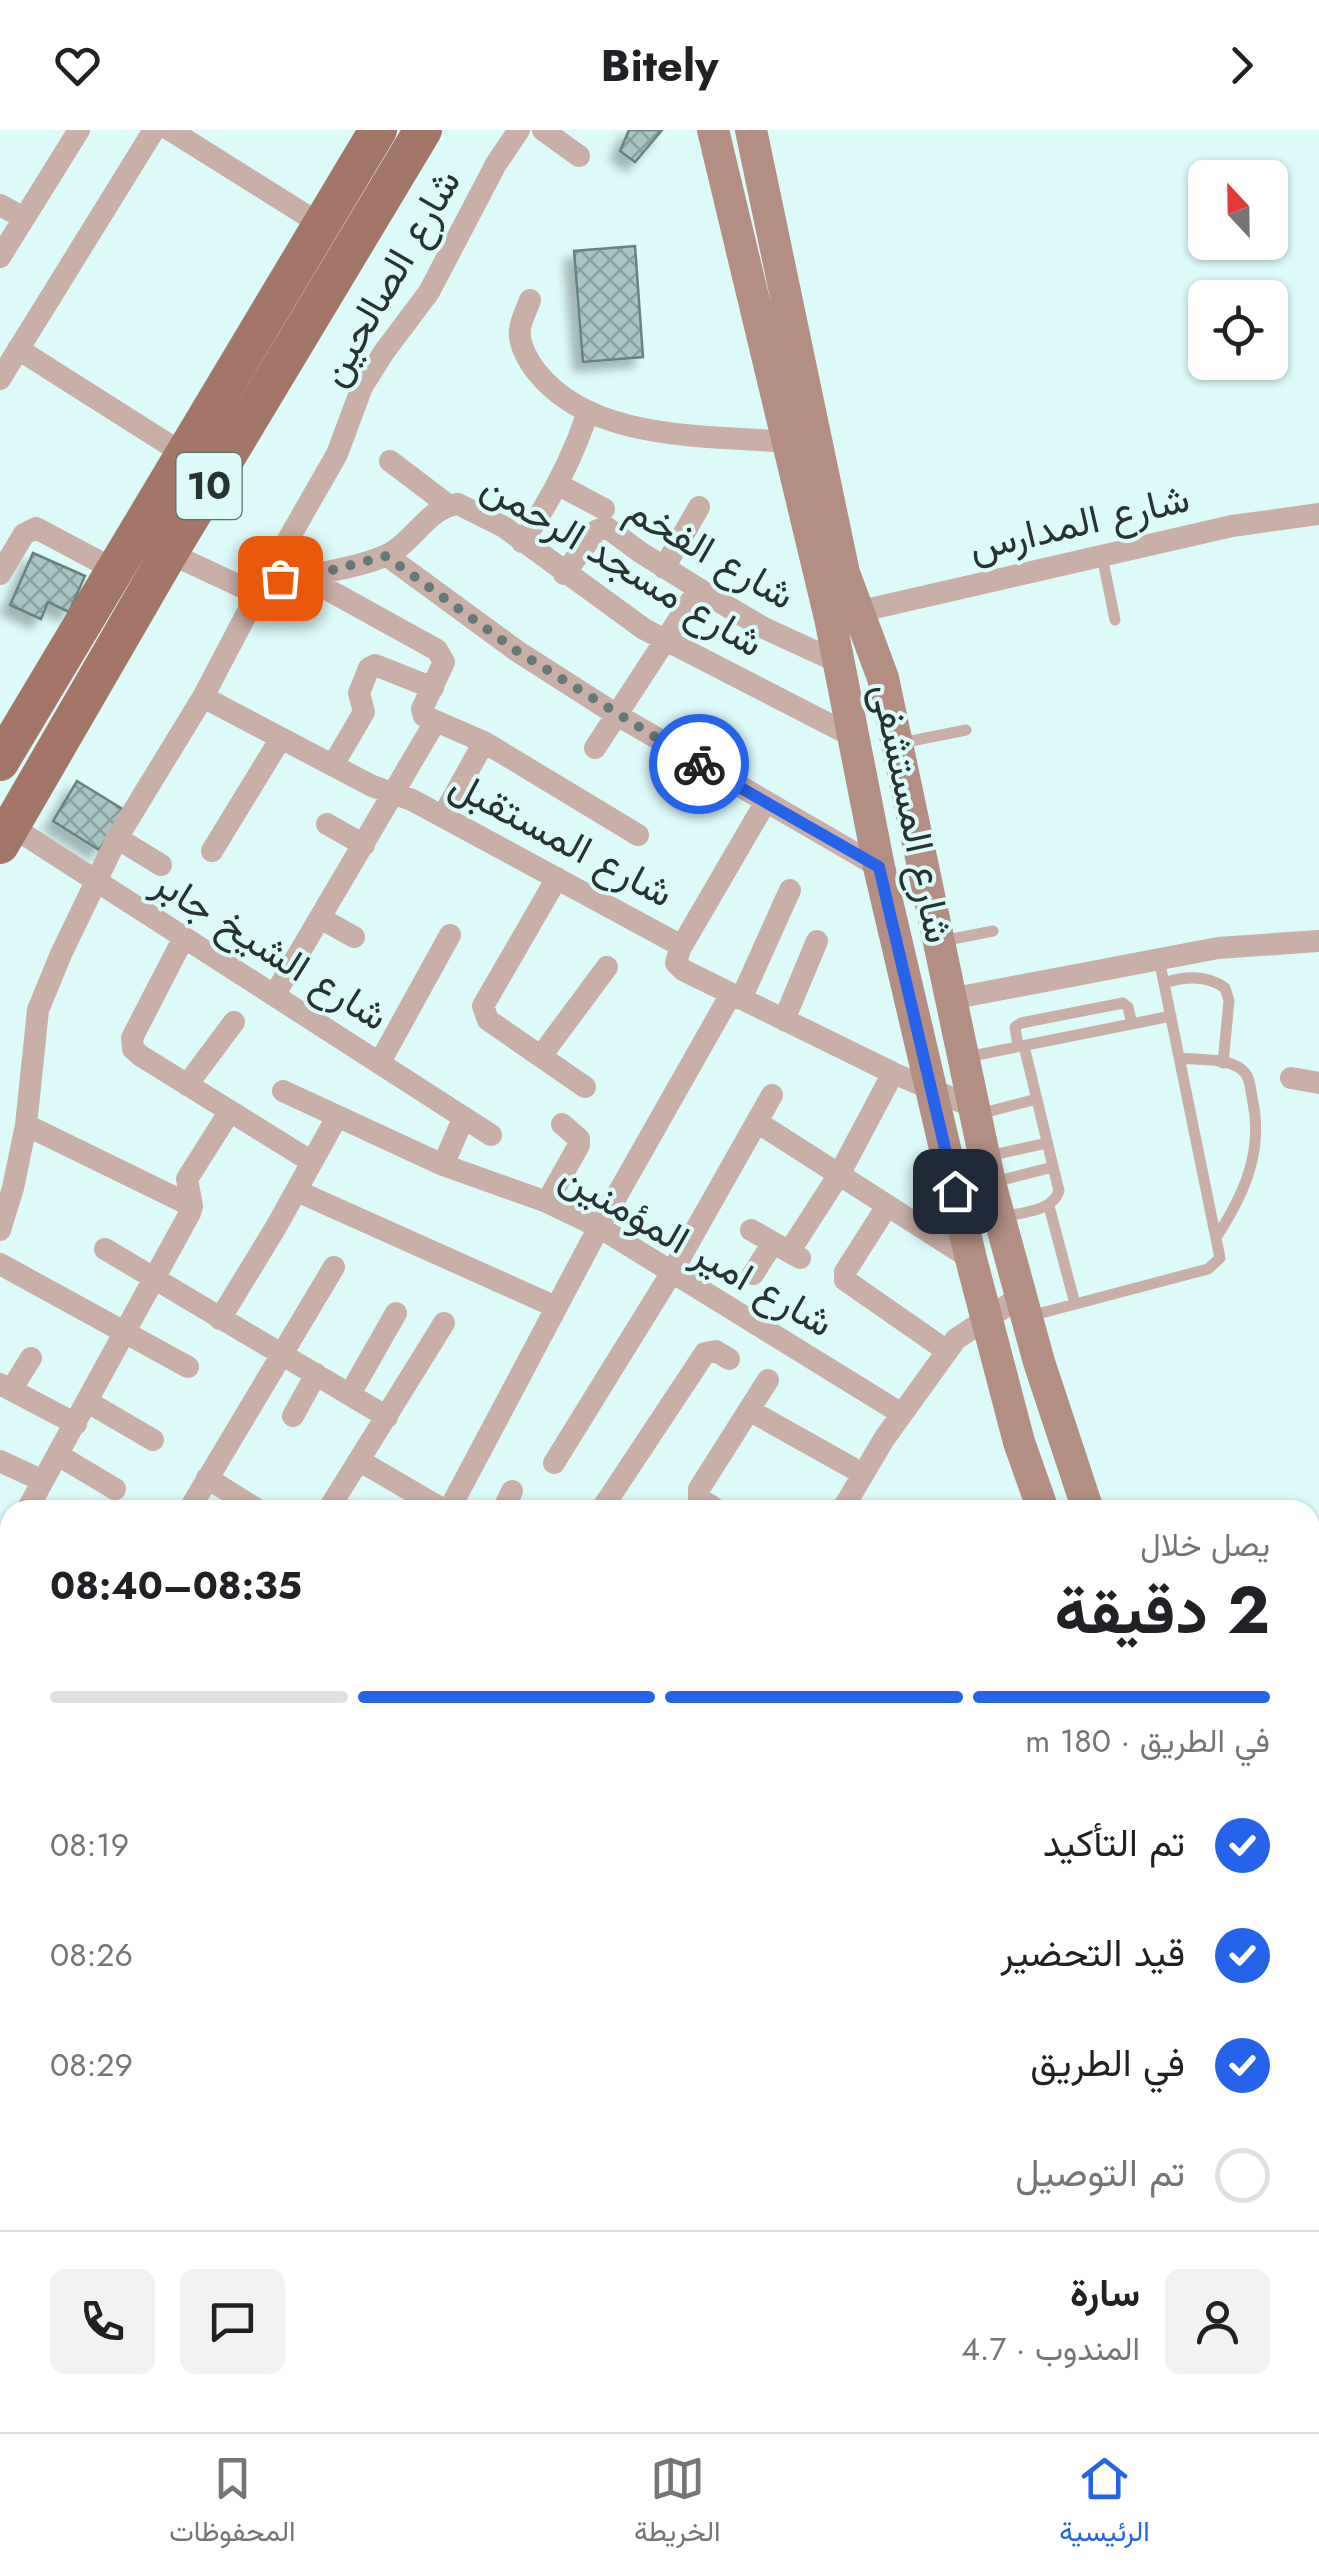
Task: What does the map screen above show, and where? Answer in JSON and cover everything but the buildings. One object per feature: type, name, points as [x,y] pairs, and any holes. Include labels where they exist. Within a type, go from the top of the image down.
[{"type":"main road","name":"10","points":[[5,836],[169,553],[423,130]]},
{"type":"main road","name":"10","points":[[0,762],[373,137]]},
{"type":"main road","points":[[373,137],[403,164]]},
{"type":"street","points":[[0,258],[79,130]]},
{"type":"street","points":[[0,379],[154,130]]},
{"type":"street","points":[[170,130],[354,245]]},
{"type":"street","name":"شارع الصالحين","points":[[0,1230],[14,1188],[26,1126],[38,1010],[95,883],[117,838],[203,697],[336,454],[362,387],[429,292],[518,130]]},
{"type":"street","points":[[543,130],[579,156]]},
{"type":"street","name":"شارع المستشفى","points":[[714,130],[971,1259],[1040,1500]]},
{"type":"street","name":"شارع المستشفى","points":[[751,130],[844,572],[878,660],[987,1170],[1023,1307],[1085,1500]]},
{"type":"street","points":[[0,205],[24,218]]},
{"type":"street","points":[[530,300],[519,331],[528,360],[549,388],[588,412],[666,431],[788,442]]},
{"type":"street","points":[[766,354],[798,346]]},
{"type":"street","points":[[18,349],[182,453]]},
{"type":"street","points":[[522,542],[574,457],[588,412]]},
{"type":"street","points":[[390,460],[448,505]]},
{"type":"street","points":[[559,485],[604,509]]},
{"type":"street","name":"شارع مسجد الرحمن","points":[[305,577],[386,556],[448,505],[467,507],[664,641],[852,736]]},
{"type":"street","points":[[664,568],[700,508]]},
{"type":"street","name":"شارع المدارس","points":[[857,612],[1258,520],[1319,514]]},
{"type":"street","name":"شارع الفخم","points":[[564,574],[596,531],[606,526],[698,590],[764,628],[838,662]]},
{"type":"street","points":[[0,574],[24,534],[36,528],[114,569]]},
{"type":"street","points":[[169,553],[262,585],[305,577],[442,655],[443,668],[422,713],[484,742],[638,835]]},
{"type":"street","points":[[386,556],[517,651],[617,715],[879,867]]},
{"type":"street","points":[[595,748],[698,590]]},
{"type":"street","points":[[333,765],[364,712],[359,693],[369,668],[375,665],[433,688]]},
{"type":"street","name":"شارع المستقبل","points":[[203,697],[381,791],[442,816],[676,943],[680,950],[678,967],[974,1111]]},
{"type":"street","points":[[275,994],[435,722]]},
{"type":"street","points":[[212,851],[281,738]]},
{"type":"street","points":[[442,816],[484,742]]},
{"type":"street","points":[[862,786],[904,779]]},
{"type":"street","points":[[680,950],[765,803]]},
{"type":"street","points":[[327,824],[364,845]]},
{"type":"street","name":"شارع الشيخ جابر","points":[[5,836],[95,883],[275,994],[491,1136]]},
{"type":"street","points":[[117,838],[161,864]]},
{"type":"street","points":[[557,878],[483,1006],[488,1020],[585,1087]]},
{"type":"street","points":[[451,1500],[599,1227],[736,996],[790,890]]},
{"type":"street","points":[[320,918],[354,936]]},
{"type":"street","points":[[380,1062],[450,936]]},
{"type":"street","points":[[183,939],[132,1038],[134,1049],[312,1162]]},
{"type":"street","name":"شارع المستشفى","points":[[950,999],[1218,948],[1319,940]]},
{"type":"street","points":[[784,1020],[817,941]]},
{"type":"street","points":[[541,1056],[607,967]]},
{"type":"street","points":[[187,1085],[234,1022]]},
{"type":"street","points":[[753,1274],[787,1251],[840,1173],[894,1073]]},
{"type":"street","points":[[1290,1078],[1319,1083]]},
{"type":"street","name":"شارع امير المؤمنين","points":[[283,1091],[444,1165],[547,1202],[599,1227],[902,1414]]},
{"type":"street","points":[[554,1462],[672,1272],[772,1095]]},
{"type":"street","points":[[33,1500],[155,1279],[192,1206],[187,1178],[230,1111]]},
{"type":"street","points":[[220,1319],[337,1117]]},
{"type":"street","points":[[444,1165],[464,1118]]},
{"type":"street","points":[[757,1122],[971,1259]]},
{"type":"street","points":[[547,1202],[579,1144],[562,1124]]},
{"type":"street","points":[[26,1126],[192,1206]]},
{"type":"street","points":[[296,1191],[556,1307]]},
{"type":"street","points":[[887,1206],[844,1280],[947,1351]]},
{"type":"street","points":[[751,1230],[787,1251]]},
{"type":"street","points":[[104,1249],[387,1417]]},
{"type":"street","points":[[0,1264],[188,1367]]},
{"type":"street","points":[[195,1500],[334,1267]]},
{"type":"street","points":[[848,1500],[902,1414],[966,1330],[1023,1307]]},
{"type":"street","points":[[350,1394],[396,1312]]},
{"type":"street","points":[[335,1500],[444,1323]]},
{"type":"street","points":[[607,1500],[706,1353],[716,1352],[729,1360]]},
{"type":"street","points":[[32,1358],[6,1387],[76,1424]]},
{"type":"street","points":[[293,1416],[316,1374]]},
{"type":"street","points":[[702,1500],[699,1488],[768,1380]]},
{"type":"street","points":[[88,1402],[153,1440]]},
{"type":"street","points":[[749,1410],[863,1474]]},
{"type":"street","points":[[58,1455],[116,1489]]},
{"type":"street","points":[[0,1460],[43,1481]]},
{"type":"street","points":[[360,1461],[428,1500]]},
{"type":"street","points":[[207,1478],[242,1500]]},
{"type":"lane","points":[[1102,556],[1116,620]]},
{"type":"lane","points":[[896,744],[966,730]]},
{"type":"lane","points":[[938,941],[993,931]]},
{"type":"lane","points":[[1023,1307],[1075,1304],[1214,1267],[1220,1258],[1159,958]]},
{"type":"lane","points":[[1164,983],[1202,978],[1225,988],[1229,1001],[1223,1063]]},
{"type":"lane","points":[[999,1218],[1048,1206],[1059,1191],[1015,1027],[1123,1003],[1128,1007],[1132,1024]]},
{"type":"lane","points":[[962,1058],[1171,1016]]},
{"type":"lane","points":[[1180,1058],[1236,1065],[1247,1075],[1256,1133],[1247,1184],[1217,1236]]},
{"type":"lane","points":[[974,1111],[1037,1099]]},
{"type":"lane","points":[[987,1170],[1047,1143]]},
{"type":"lane","points":[[987,1170],[1053,1167]]},
{"type":"lane","points":[[1048,1206],[1075,1304]]},
{"type":"way so far","points":[[280,578],[305,577],[386,556],[517,651],[699,764]]},
{"type":"route","points":[[699,764],[879,867],[955,1191]]}]
